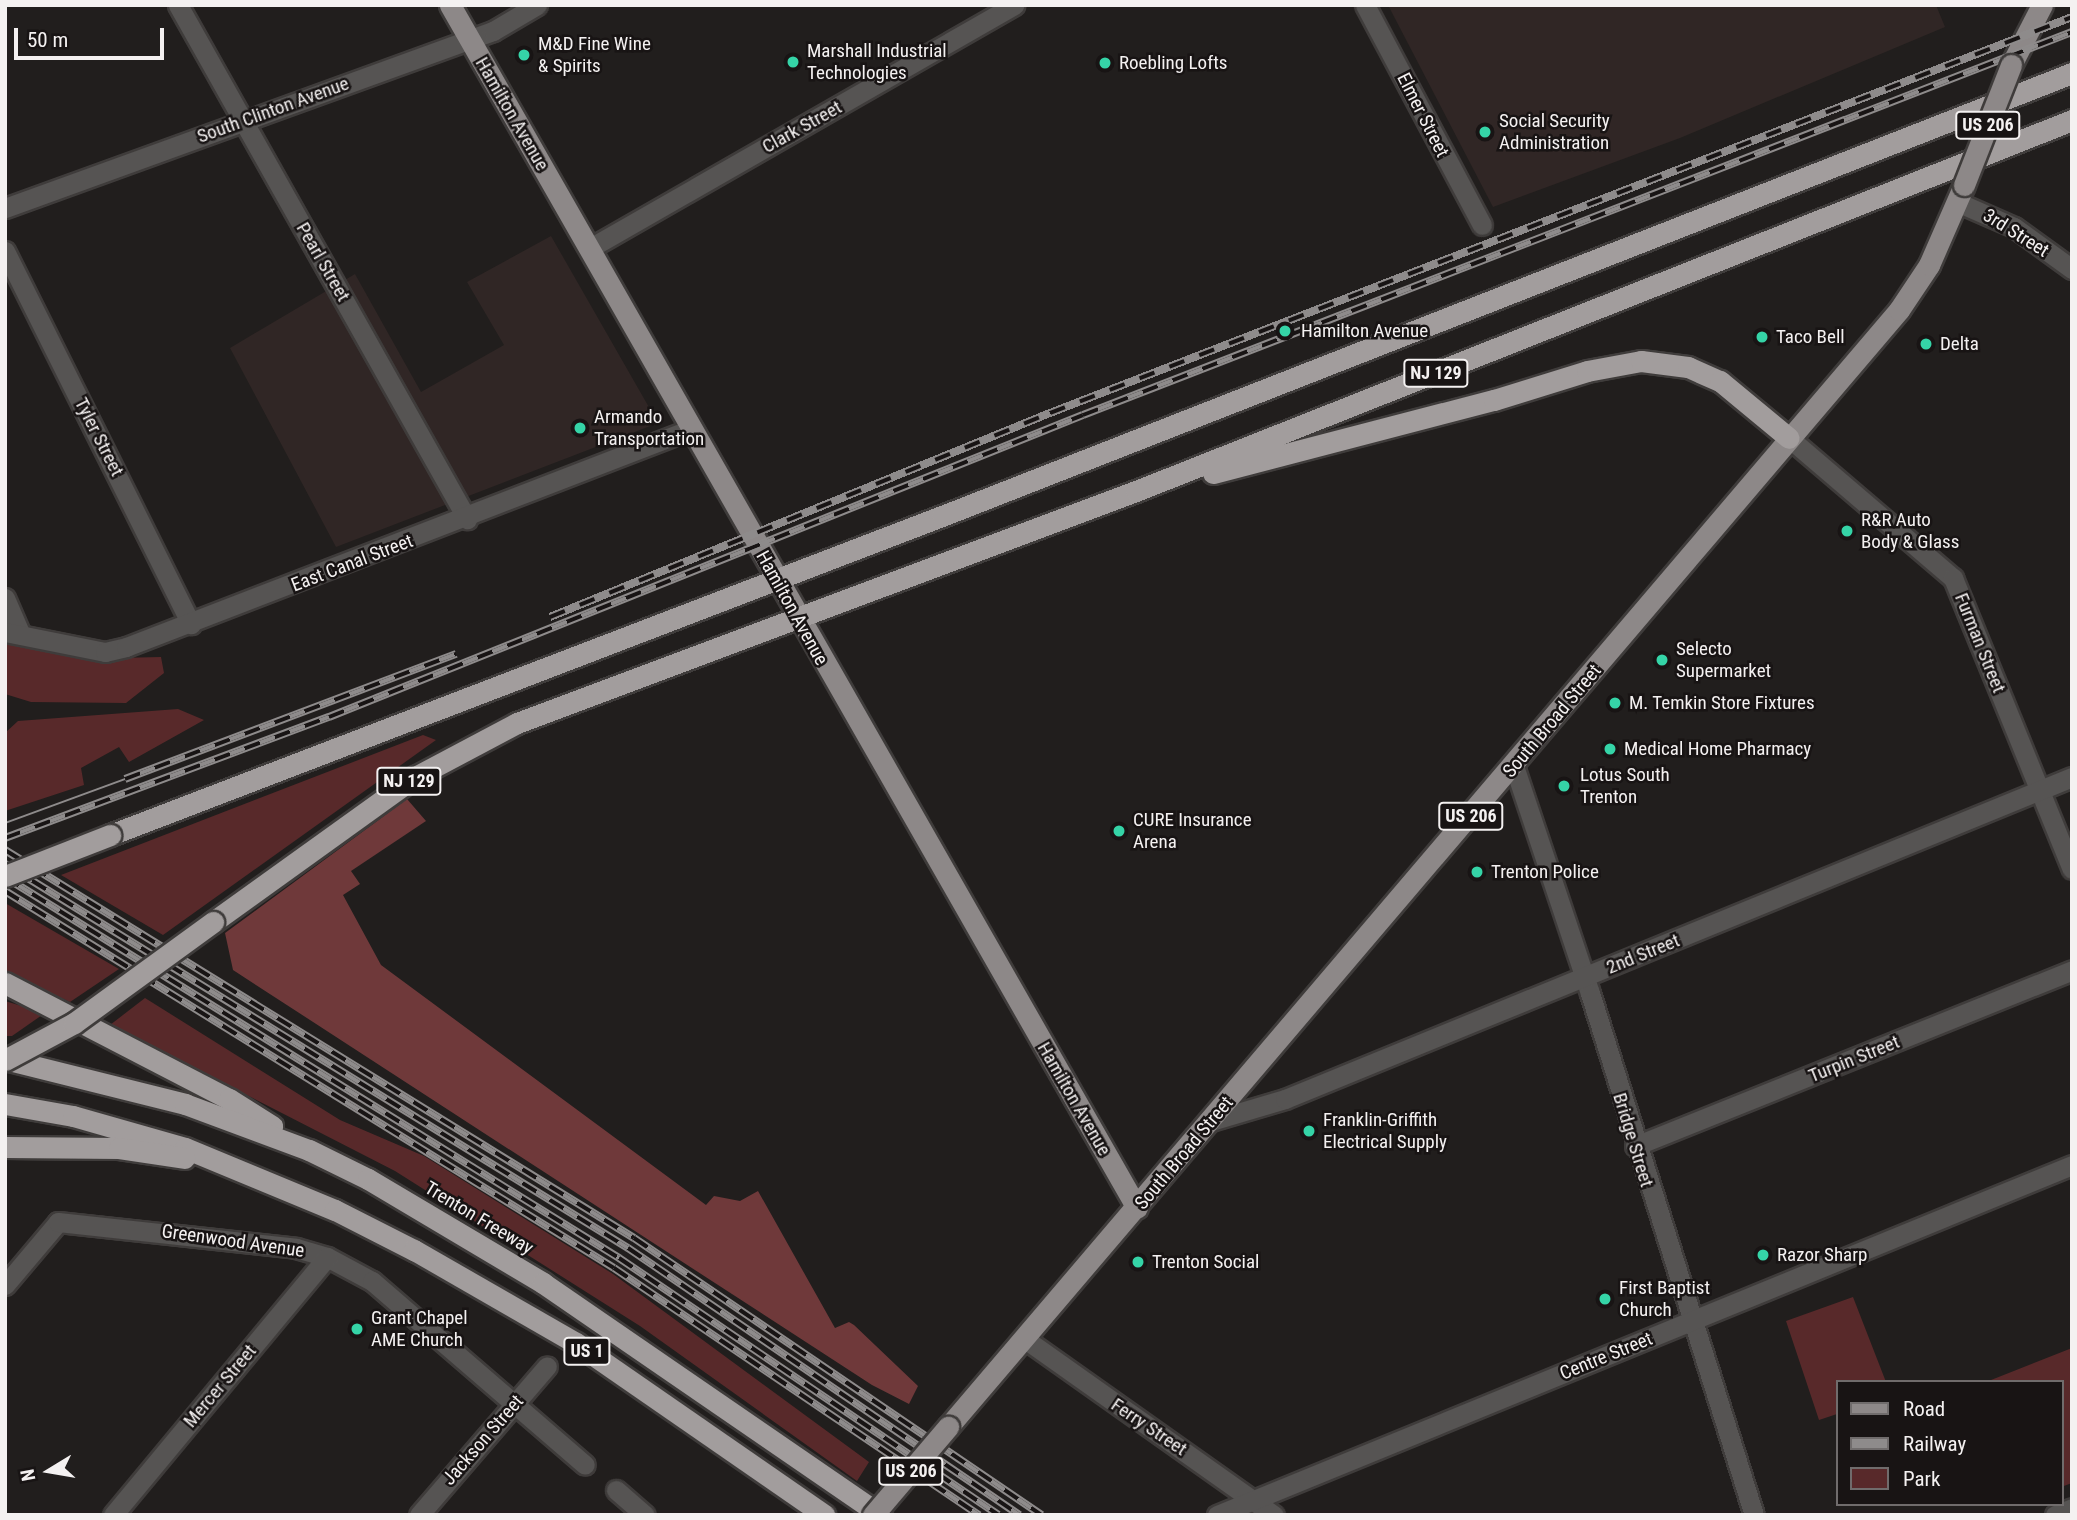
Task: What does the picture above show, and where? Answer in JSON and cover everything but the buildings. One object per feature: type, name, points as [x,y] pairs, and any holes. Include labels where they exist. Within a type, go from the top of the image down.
[{"type":"highway","name":"NJ 129","points":[[5,876],[2072,73]]},
{"type":"highway","name":"NJ 129","points":[[5,1060],[74,1023],[367,809],[466,748],[517,723],[795,616],[1136,491],[2072,120]]},
{"type":"highway","points":[[1136,491],[1391,428],[1587,371],[1641,361],[1688,367],[1720,381],[1789,438]]},
{"type":"highway","points":[[5,983],[229,1100],[309,1150]]},
{"type":"highway","name":"Trenton Freeway","points":[[5,1060],[172,1100],[309,1150],[446,1222],[526,1273],[881,1515]]},
{"type":"highway","name":"US 1","points":[[5,1104],[145,1134],[229,1164],[335,1210],[493,1293],[576,1343],[824,1515]]},
{"type":"highway","points":[[5,1147],[119,1148],[229,1164]]},
{"type":"main road","name":"Hamilton Avenue","points":[[450,5],[590,248],[795,616],[1137,1208]]},
{"type":"main road","name":"South Broad Street","points":[[873,1515],[1514,766],[1899,310],[1929,265],[1961,194],[2011,65],[2042,5]]},
{"type":"street","name":"Pearl Street","points":[[178,5],[467,519]]},
{"type":"street","name":"South Clinton Avenue","points":[[5,208],[469,40],[537,5]]},
{"type":"street","name":"Clark Street","points":[[590,248],[1014,5]]},
{"type":"street","name":"Elmer Street","points":[[1366,5],[1482,225]]},
{"type":"street","name":"3rd Street","points":[[1961,194],[2014,227],[2072,269]]},
{"type":"street","name":"Tyler Street","points":[[5,251],[191,624]]},
{"type":"street","name":"East Canal Street","points":[[13,633],[105,652],[191,624],[467,519],[691,429]]},
{"type":"street","name":"Furman Street","points":[[1789,438],[1953,578],[2072,869]]},
{"type":"street","points":[[5,598],[13,633]]},
{"type":"street","name":"Bridge Street","points":[[1514,766],[1585,978],[1635,1146],[1754,1515]]},
{"type":"street","name":"2nd Street","points":[[1211,1121],[1285,1099],[2072,777]]},
{"type":"street","name":"Turpin Street","points":[[1635,1146],[2072,970]]},
{"type":"street","name":"Centre Street","points":[[1217,1515],[2072,1165]]},
{"type":"street","name":"Greenwood Avenue","points":[[5,1285],[58,1222],[296,1248],[327,1257],[372,1281],[585,1465]]},
{"type":"street","name":"Mercer Street","points":[[113,1515],[327,1257]]},
{"type":"street","name":"Ferry Street","points":[[1025,1339],[1274,1515]]},
{"type":"street","name":"Jackson Street","points":[[419,1515],[547,1366]]},
{"type":"street","points":[[616,1490],[645,1515]]},
{"type":"street","points":[[2055,1515],[2072,1508]]},
{"type":"shaded area","points":[[1388,5],[1936,5],[1945,27],[1680,138],[1493,207]]},
{"type":"shaded area","points":[[551,236],[658,423],[336,547],[230,348],[355,274],[421,392],[504,345],[467,282]]},
{"type":"shaded area","points":[[407,799],[426,821],[351,871],[360,884],[343,895],[381,965],[706,1205],[714,1196],[740,1201],[758,1191],[835,1328],[849,1322],[854,1325],[918,1386],[909,1404],[872,1385],[233,970],[225,933]]},
{"type":"green space","points":[[5,642],[117,658],[161,657],[164,673],[126,703],[31,702],[5,694]]},
{"type":"green space","points":[[178,709],[204,720],[129,762],[119,747],[81,768],[84,785],[5,811],[5,733],[18,721]]},
{"type":"green space","points":[[423,735],[436,740],[163,935],[61,875]]},
{"type":"green space","points":[[5,903],[119,969],[70,1002],[5,972]]},
{"type":"green space","points":[[145,998],[340,1120],[424,1156],[613,1274],[869,1462],[857,1481],[640,1326],[395,1171],[110,1025]]},
{"type":"green space","points":[[5,1001],[45,1013],[12,1036],[5,1036]]},
{"type":"green space","points":[[1853,1297],[1885,1380],[1836,1380],[1836,1414],[1819,1420],[1786,1321]]},
{"type":"green space","points":[[2072,1348],[2072,1483],[2063,1486],[2063,1380],[1991,1380]]},
{"type":"tram line","points":[[5,823],[125,779]]},
{"type":"railway","points":[[550,617],[1050,413],[2072,17]]},
{"type":"railway","points":[[5,838],[329,717],[1083,415],[2072,32]]},
{"type":"railway","points":[[125,779],[456,654]]},
{"type":"railway","points":[[5,850],[634,1238],[1042,1515]]},
{"type":"railway","points":[[5,864],[628,1248],[1020,1515]]},
{"type":"railway","points":[[5,877],[619,1258],[998,1515]]},
{"type":"railway","points":[[5,891],[614,1268],[979,1515]]},
{"type":"place","name":"M&D Fine Wine & Spirits","points":[[524,55]]},
{"type":"place","name":"Marshall Industrial Technologies","points":[[793,62]]},
{"type":"place","name":"Roebling Lofts","points":[[1105,63]]},
{"type":"place","name":"Social Security Administration","points":[[1485,132]]},
{"type":"place","name":"Hamilton Avenue","points":[[1285,331]]},
{"type":"place","name":"Taco Bell","points":[[1762,337]]},
{"type":"place","name":"Delta","points":[[1926,344]]},
{"type":"place","name":"Armando Transportation","points":[[580,428]]},
{"type":"place","name":"R&R Auto Body & Glass","points":[[1847,531]]},
{"type":"place","name":"Selecto Supermarket","points":[[1662,660]]},
{"type":"place","name":"M. Temkin Store Fixtures","points":[[1615,703]]},
{"type":"place","name":"Medical Home Pharmacy","points":[[1610,749]]},
{"type":"place","name":"Lotus South Trenton","points":[[1564,786]]},
{"type":"place","name":"CURE Insurance Arena","points":[[1119,831]]},
{"type":"place","name":"Trenton Police","points":[[1477,872]]},
{"type":"place","name":"Franklin-Griffith Electrical Supply","points":[[1309,1131]]},
{"type":"place","name":"Razor Sharp","points":[[1763,1255]]},
{"type":"place","name":"Trenton Social","points":[[1138,1262]]},
{"type":"place","name":"First Baptist Church","points":[[1605,1299]]},
{"type":"place","name":"Grant Chapel AME Church","points":[[357,1329]]}]
